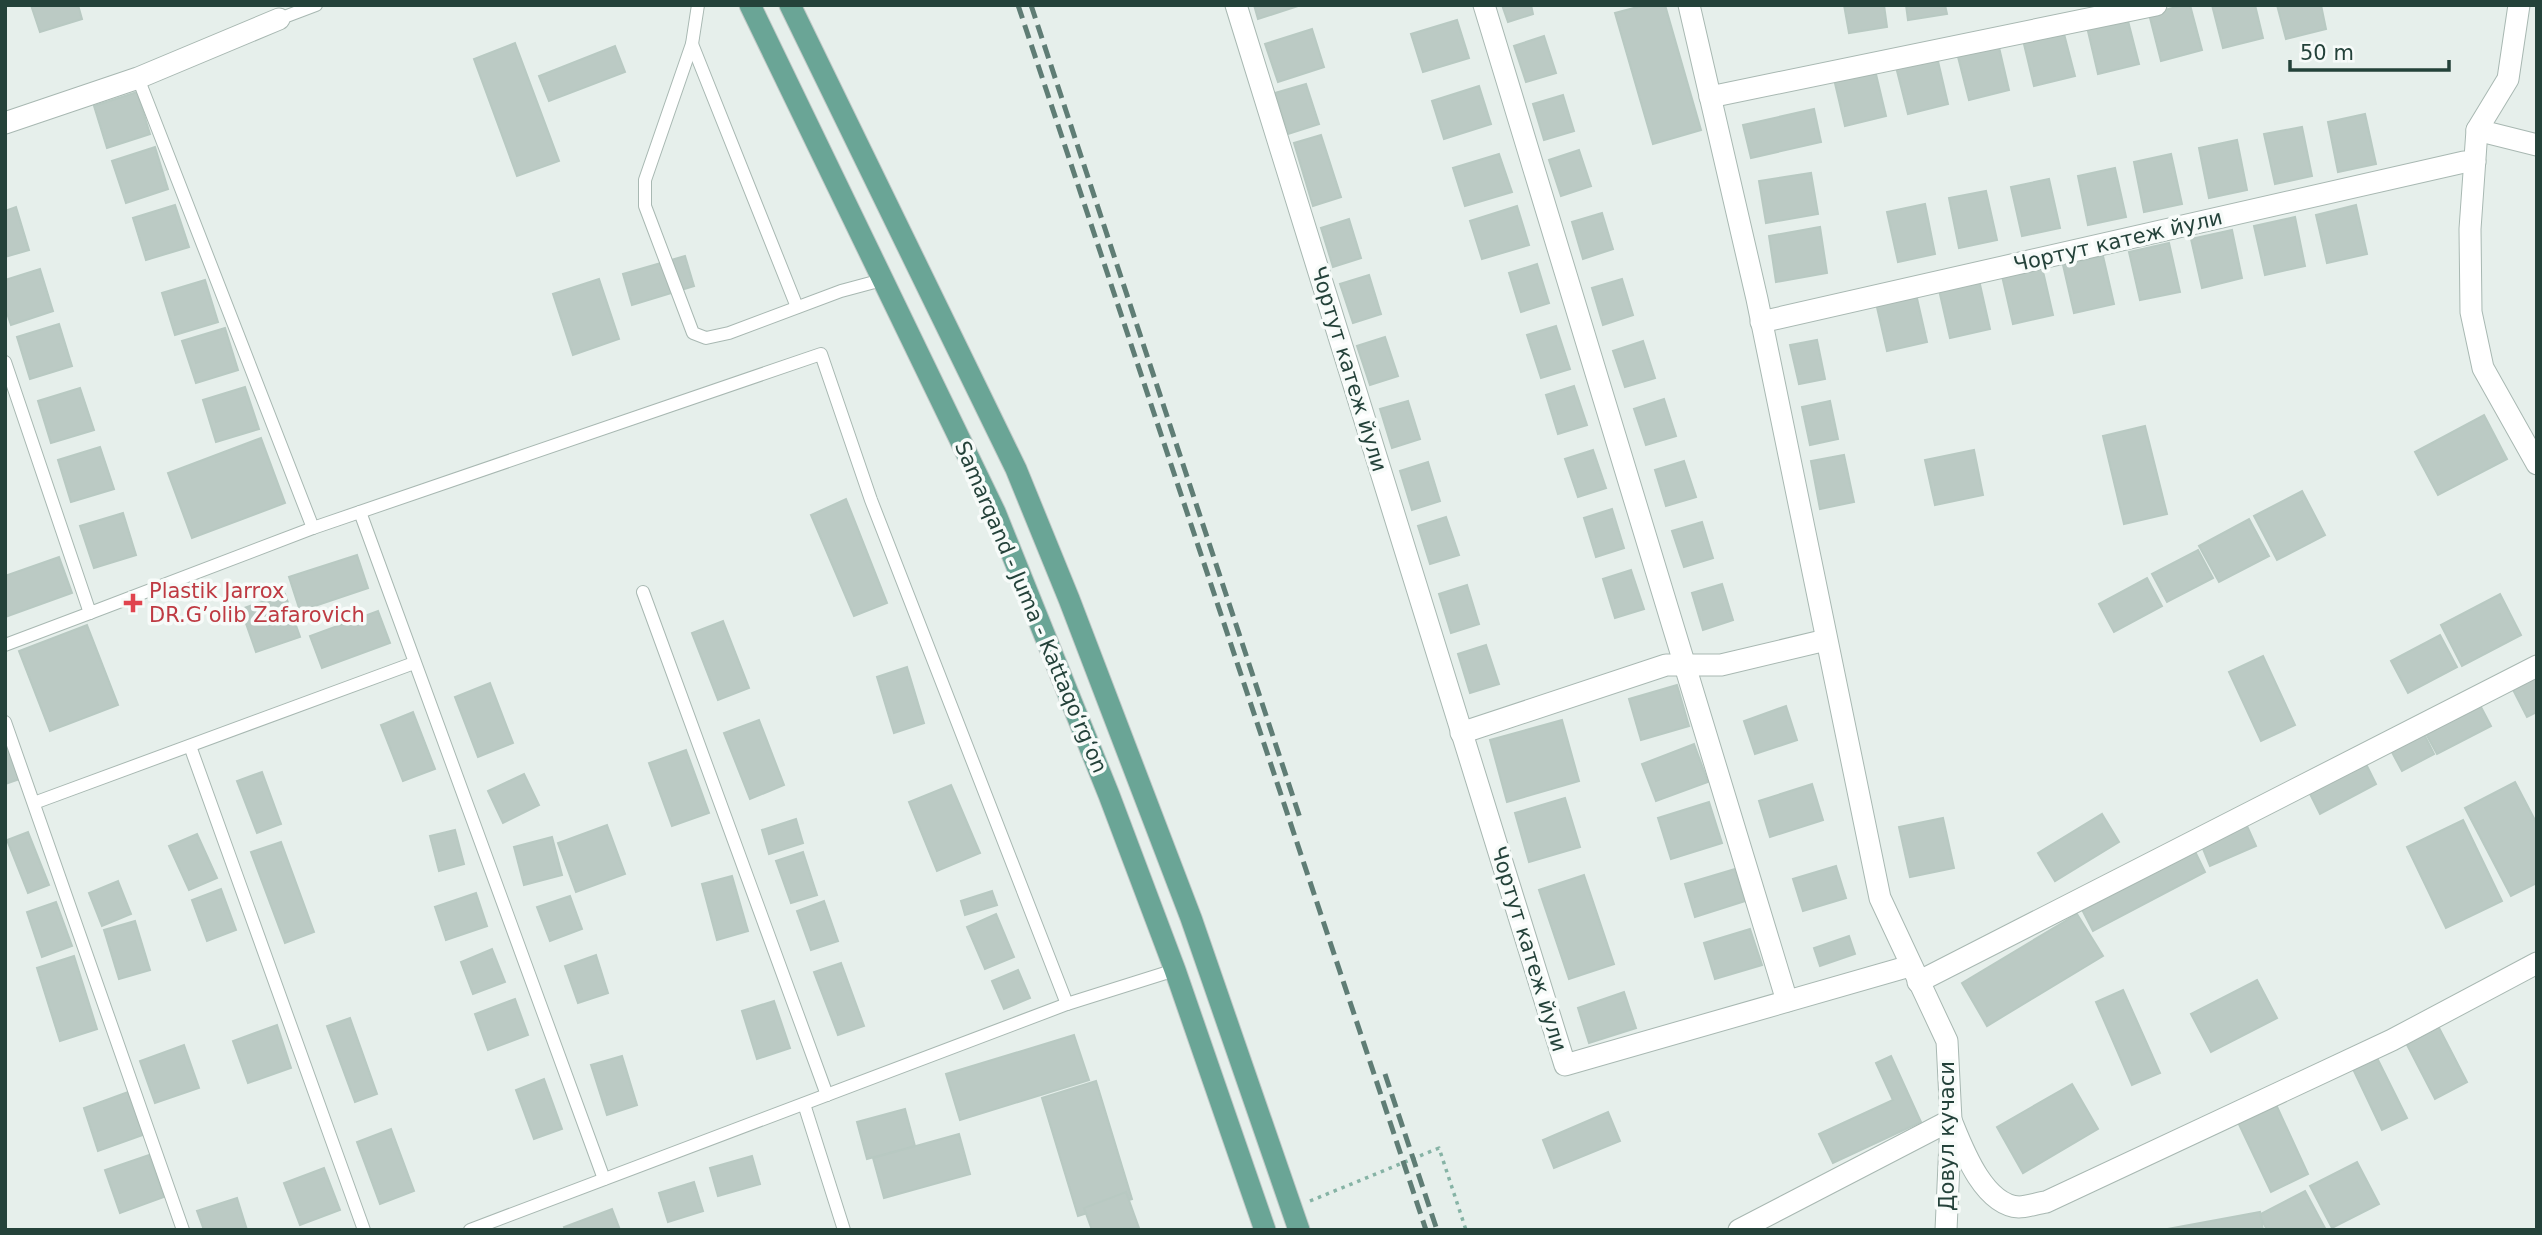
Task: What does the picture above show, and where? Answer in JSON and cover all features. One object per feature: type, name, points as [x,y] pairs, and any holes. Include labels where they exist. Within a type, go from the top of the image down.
[{"type":"main road","name":"Samarqand - Juma - Kattaqo‘rg‘on","points":[[750,5],[995,512],[1109,795],[1175,970],[1265,1230]]},
{"type":"main road","name":"Samarqand - Juma - Kattaqo‘rg‘on","points":[[790,5],[956,342],[1026,493],[1186,906],[1299,1230]]},
{"type":"street","name":"Чортут катеж йули","points":[[1236,5],[1565,1065],[1787,1001],[1914,974],[2537,666]]},
{"type":"street","points":[[1484,5],[1787,1001]]},
{"type":"street","points":[[1689,5],[1761,322],[1880,898],[1914,974]]},
{"type":"street","points":[[1710,97],[2156,5]]},
{"type":"street","points":[[2519,5],[2508,79],[2477,130],[2470,229],[2471,312],[2483,368],[2537,464]]},
{"type":"street","points":[[5,123],[138,78],[279,19]]},
{"type":"street","points":[[2477,130],[2537,145]]},
{"type":"street","name":"Чортут катеж йули","points":[[1761,322],[2464,162],[2475,162]]},
{"type":"street","points":[[1461,733],[1666,665],[1721,665],[1826,640]]},
{"type":"street","points":[[1739,1230],[1951,1120],[1968,1163],[1994,1197],[2017,1207],[2046,1202],[2392,1040],[2537,963]]},
{"type":"street","name":"Довул кучаси","points":[[1914,974],[1947,1041],[1951,1120],[1946,1230]]},
{"type":"lane","points":[[279,19],[316,5]]},
{"type":"lane","points":[[698,5],[692,44],[645,180],[645,206],[693,333],[706,338],[718,336],[882,280]]},
{"type":"lane","points":[[692,44],[797,307]]},
{"type":"lane","points":[[138,78],[313,528]]},
{"type":"lane","points":[[5,645],[313,528],[821,354],[871,500],[1067,1004]]},
{"type":"lane","points":[[5,362],[90,613]]},
{"type":"lane","points":[[360,512],[604,1179]]},
{"type":"lane","points":[[643,592],[827,1095]]},
{"type":"lane","points":[[34,803],[414,663]]},
{"type":"lane","points":[[5,722],[183,1230]]},
{"type":"lane","points":[[190,746],[364,1230]]},
{"type":"lane","points":[[470,1230],[1067,1004],[1175,970]]},
{"type":"lane","points":[[804,1104],[844,1230]]},
{"type":"path","points":[[1292,1208],[1439,1148],[1466,1230]]},
{"type":"building","points":[[31,5],[78,5],[82,19],[40,32]]},
{"type":"building","points":[[1254,5],[1301,5],[1258,19]]},
{"type":"building","points":[[1502,5],[1531,5],[1533,14],[1508,22]]},
{"type":"building","points":[[1645,5],[1665,5],[1701,130],[1653,144],[1615,13]]},
{"type":"building","points":[[1844,5],[1884,5],[1887,27],[1849,33]]},
{"type":"building","points":[[1906,5],[1945,5],[1947,14],[1908,20]]},
{"type":"building","points":[[2190,5],[2202,50],[2161,61],[2149,14]]},
{"type":"building","points":[[2212,5],[2255,5],[2263,38],[2223,48]]},
{"type":"building","points":[[2277,5],[2321,5],[2326,29],[2286,39]]},
{"type":"building","points":[[2127,17],[2139,64],[2098,74],[2087,27]]},
{"type":"building","points":[[1457,20],[1469,58],[1423,72],[1411,34]]},
{"type":"building","points":[[1312,29],[1324,67],[1278,82],[1265,44]]},
{"type":"building","points":[[2063,30],[2075,76],[2034,86],[2023,40]]},
{"type":"building","points":[[1544,36],[1556,73],[1526,82],[1514,46]]},
{"type":"building","points":[[515,43],[559,161],[517,176],[474,59]]},
{"type":"building","points":[[1998,43],[2009,90],[1969,100],[1957,53]]},
{"type":"building","points":[[615,46],[625,72],[549,101],[539,76]]},
{"type":"building","points":[[1937,57],[1948,104],[1908,114],[1896,67]]},
{"type":"building","points":[[1875,70],[1886,116],[1845,126],[1834,79]]},
{"type":"building","points":[[1306,84],[1319,124],[1288,134],[1275,93]]},
{"type":"building","points":[[1479,86],[1491,124],[1444,139],[1432,101]]},
{"type":"building","points":[[137,92],[150,134],[107,148],[94,106]]},
{"type":"building","points":[[1563,95],[1574,131],[1544,140],[1533,104]]},
{"type":"building","points":[[1814,109],[1821,142],[1751,158],[1743,125]]},
{"type":"building","points":[[2365,114],[2376,164],[2338,172],[2328,122]]},
{"type":"building","points":[[2302,127],[2312,176],[2275,184],[2264,134]]},
{"type":"building","points":[[1321,135],[1341,197],[1313,206],[1294,143]]},
{"type":"building","points":[[2237,140],[2247,190],[2209,198],[2199,148]]},
{"type":"building","points":[[155,147],[168,189],[126,203],[112,161]]},
{"type":"building","points":[[1579,150],[1591,186],[1561,196],[1549,160]]},
{"type":"building","points":[[1499,154],[1512,192],[1465,206],[1453,168]]},
{"type":"building","points":[[2171,154],[2182,204],[2144,212],[2134,162]]},
{"type":"building","points":[[2115,168],[2126,217],[2088,225],[2078,176]]},
{"type":"building","points":[[1811,173],[1818,214],[1766,223],[1759,181]]},
{"type":"building","points":[[2049,179],[2060,228],[2022,236],[2011,187]]},
{"type":"building","points":[[1986,191],[1997,240],[1959,248],[1949,198]]},
{"type":"building","points":[[1925,204],[1935,254],[1898,262],[1887,212]]},
{"type":"building","points":[[175,205],[189,247],[146,260],[133,218]]},
{"type":"building","points":[[2356,205],[2367,254],[2327,263],[2316,215]]},
{"type":"building","points":[[1517,206],[1529,245],[1482,259],[1470,221]]},
{"type":"building","points":[[16,207],[29,250],[5,257],[5,211]]},
{"type":"building","points":[[1602,213],[1613,249],[1583,259],[1572,222]]},
{"type":"building","points":[[2295,217],[2305,266],[2265,275],[2254,226]]},
{"type":"building","points":[[1349,219],[1361,258],[1333,267],[1321,228]]},
{"type":"building","points":[[1820,227],[1827,273],[1776,282],[1769,236]]},
{"type":"building","points":[[2232,230],[2242,278],[2202,288],[2191,239]]},
{"type":"building","points":[[2169,243],[2180,292],[2140,300],[2129,252]]},
{"type":"building","points":[[685,256],[694,286],[632,305],[623,274]]},
{"type":"building","points":[[2103,256],[2114,304],[2074,313],[2063,265]]},
{"type":"building","points":[[1537,264],[1549,303],[1521,312],[1509,273]]},
{"type":"building","points":[[2042,267],[2053,315],[2013,324],[2002,276]]},
{"type":"building","points":[[40,269],[53,311],[11,325],[5,307],[5,280]]},
{"type":"building","points":[[1369,275],[1381,314],[1353,323],[1340,284]]},
{"type":"building","points":[[599,279],[619,339],[573,355],[553,294]]},
{"type":"building","points":[[1622,279],[1633,315],[1603,325],[1592,288]]},
{"type":"building","points":[[205,280],[218,322],[175,335],[162,293]]},
{"type":"building","points":[[1979,280],[1990,329],[1950,338],[1939,290]]},
{"type":"building","points":[[1916,294],[1927,342],[1887,351],[1876,303]]},
{"type":"building","points":[[59,324],[72,366],[30,379],[17,337]]},
{"type":"building","points":[[1556,326],[1570,369],[1541,378],[1527,335]]},
{"type":"building","points":[[225,328],[238,370],[196,383],[182,341]]},
{"type":"building","points":[[1385,337],[1398,376],[1370,385],[1357,346]]},
{"type":"building","points":[[1817,340],[1825,379],[1799,384],[1790,345]]},
{"type":"building","points":[[1643,341],[1655,378],[1625,387],[1613,351]]},
{"type":"building","points":[[1574,386],[1587,425],[1558,434],[1546,395]]},
{"type":"building","points":[[245,387],[259,429],[216,442],[203,400]]},
{"type":"building","points":[[80,388],[94,430],[51,443],[38,401]]},
{"type":"building","points":[[1664,399],[1676,436],[1646,445],[1634,409]]},
{"type":"building","points":[[1408,401],[1420,439],[1392,448],[1380,409]]},
{"type":"building","points":[[1830,401],[1838,439],[1810,445],[1802,407]]},
{"type":"building","points":[[2484,415],[2507,459],[2438,495],[2415,452]]},
{"type":"building","points":[[2145,426],[2167,514],[2124,524],[2103,436]]},
{"type":"building","points":[[261,438],[285,503],[192,538],[168,473]]},
{"type":"building","points":[[100,447],[114,489],[71,502],[58,460]]},
{"type":"building","points":[[1593,450],[1606,488],[1578,497],[1565,459]]},
{"type":"building","points":[[1974,450],[1983,495],[1935,505],[1925,460]]},
{"type":"building","points":[[1844,455],[1854,502],[1820,509],[1811,461]]},
{"type":"building","points":[[1684,461],[1696,497],[1666,506],[1655,470]]},
{"type":"building","points":[[1428,462],[1440,501],[1412,510],[1400,471]]},
{"type":"building","points":[[2302,491],[2325,535],[2277,560],[2254,516]]},
{"type":"building","points":[[846,499],[887,603],[854,616],[811,515]]},
{"type":"building","points":[[1612,509],[1624,548],[1596,557],[1584,518]]},
{"type":"building","points":[[123,513],[136,555],[94,568],[80,526]]},
{"type":"building","points":[[1446,517],[1459,555],[1430,564],[1418,526]]},
{"type":"building","points":[[2249,519],[2269,556],[2219,582],[2199,546]]},
{"type":"building","points":[[1702,522],[1713,558],[1684,567],[1672,531]]},
{"type":"building","points":[[2198,550],[2213,578],[2167,602],[2152,574]]},
{"type":"building","points":[[357,555],[368,588],[300,611],[289,577]]},
{"type":"building","points":[[59,557],[72,593],[5,617],[5,576]]},
{"type":"building","points":[[1631,570],[1644,609],[1615,618],[1603,579]]},
{"type":"building","points":[[2147,578],[2162,606],[2114,632],[2099,604]]},
{"type":"building","points":[[1722,584],[1733,620],[1703,630],[1692,593]]},
{"type":"building","points":[[1467,585],[1479,624],[1451,633],[1439,594]]},
{"type":"building","points":[[285,594],[300,637],[256,652],[241,609]]},
{"type":"building","points":[[2500,594],[2521,635],[2462,666],[2441,625]]},
{"type":"building","points":[[378,611],[390,643],[322,668],[310,636]]},
{"type":"building","points":[[723,621],[749,688],[718,700],[692,633]]},
{"type":"building","points":[[87,625],[118,705],[50,731],[19,651]]},
{"type":"building","points":[[2440,635],[2457,667],[2408,693],[2391,661]]},
{"type":"building","points":[[1486,645],[1499,684],[1470,693],[1458,654]]},
{"type":"building","points":[[2263,656],[2295,725],[2261,741],[2229,672]]},
{"type":"building","points":[[907,667],[924,723],[894,733],[877,677]]},
{"type":"building","points":[[2537,673],[2537,712],[2527,717],[2506,676]]},
{"type":"building","points":[[490,683],[513,743],[478,757],[455,697]]},
{"type":"building","points":[[1677,685],[1689,726],[1641,740],[1629,699]]},
{"type":"building","points":[[2472,690],[2491,726],[2437,754],[2418,719]]},
{"type":"building","points":[[1786,706],[1797,740],[1755,754],[1744,721]]},
{"type":"building","points":[[413,712],[435,769],[403,781],[381,725]]},
{"type":"building","points":[[759,720],[784,785],[750,799],[724,733]]},
{"type":"building","points":[[1562,720],[1579,781],[1507,802],[1490,740]]},
{"type":"building","points":[[2419,724],[2434,754],[2402,771],[2386,741]]},
{"type":"building","points":[[5,741],[20,779],[5,784]]},
{"type":"building","points":[[1694,744],[1708,782],[1656,801],[1642,764]]},
{"type":"building","points":[[686,750],[709,813],[672,826],[649,763]]},
{"type":"building","points":[[2361,754],[2376,784],[2320,814],[2305,784]]},
{"type":"building","points":[[262,772],[281,824],[257,833],[237,781]]},
{"type":"building","points":[[524,774],[539,805],[503,823],[488,791]]},
{"type":"building","points":[[2515,782],[2537,824],[2537,883],[2511,896],[2465,808]]},
{"type":"building","points":[[1812,784],[1823,820],[1770,837],[1759,801]]},
{"type":"building","points":[[951,785],[980,853],[937,871],[909,802]]},
{"type":"building","points":[[1565,798],[1580,847],[1529,862],[1515,813]]},
{"type":"building","points":[[1709,802],[1722,843],[1671,859],[1658,818]]},
{"type":"building","points":[[2102,814],[2119,842],[2055,881],[2038,853]]},
{"type":"building","points":[[2242,815],[2256,846],[2210,866],[2197,834]]},
{"type":"building","points":[[1943,818],[1954,868],[1910,877],[1899,827]]},
{"type":"building","points":[[796,819],[803,843],[769,854],[762,830]]},
{"type":"building","points":[[2463,820],[2502,901],[2446,928],[2407,847]]},
{"type":"building","points":[[607,825],[625,874],[576,892],[558,843]]},
{"type":"building","points":[[455,830],[464,864],[439,871],[430,836]]},
{"type":"building","points":[[28,832],[49,885],[28,893],[7,840]]},
{"type":"building","points":[[197,834],[217,878],[189,890],[169,846]]},
{"type":"building","points":[[552,837],[562,875],[524,885],[514,847]]},
{"type":"building","points":[[2188,837],[2205,872],[2093,931],[2075,896]]},
{"type":"building","points":[[281,842],[314,932],[285,943],[251,852]]},
{"type":"building","points":[[803,852],[817,895],[791,903],[776,861]]},
{"type":"building","points":[[1836,866],[1846,898],[1803,911],[1793,879]]},
{"type":"building","points":[[1735,869],[1745,901],[1695,917],[1685,884]]},
{"type":"building","points":[[1584,875],[1614,964],[1569,979],[1539,890]]},
{"type":"building","points":[[732,876],[748,931],[717,940],[702,884]]},
{"type":"building","points":[[118,881],[131,914],[102,926],[89,893]]},
{"type":"building","points":[[221,889],[236,930],[207,941],[192,900]]},
{"type":"building","points":[[992,891],[997,905],[965,915],[961,901]]},
{"type":"building","points":[[476,893],[487,926],[446,940],[435,907]]},
{"type":"building","points":[[570,896],[582,929],[550,941],[537,907]]},
{"type":"building","points":[[824,901],[838,941],[811,950],[797,911]]},
{"type":"building","points":[[56,902],[72,946],[42,957],[27,912]]},
{"type":"building","points":[[996,914],[1014,957],[985,969],[967,927]]},
{"type":"building","points":[[2077,914],[2103,956],[1987,1026],[1962,983]]},
{"type":"building","points":[[135,921],[150,970],[119,979],[104,930]]},
{"type":"building","points":[[1750,929],[1762,965],[1715,979],[1704,943]]},
{"type":"building","points":[[1849,936],[1855,954],[1820,966],[1814,948]]},
{"type":"building","points":[[492,949],[505,982],[473,994],[461,962]]},
{"type":"building","points":[[596,955],[608,993],[578,1003],[565,966]]},
{"type":"building","points":[[74,956],[97,1029],[60,1041],[37,968]]},
{"type":"building","points":[[841,963],[864,1026],[838,1035],[814,972]]},
{"type":"building","points":[[1018,970],[1030,998],[1004,1009],[992,981]]},
{"type":"building","points":[[2257,980],[2277,1018],[2211,1052],[2191,1014]]},
{"type":"building","points":[[2123,990],[2160,1073],[2132,1085],[2096,1002]]},
{"type":"building","points":[[1624,992],[1636,1028],[1589,1043],[1578,1008]]},
{"type":"building","points":[[515,999],[528,1035],[488,1050],[475,1014]]},
{"type":"building","points":[[774,1001],[790,1048],[757,1059],[742,1011]]},
{"type":"building","points":[[350,1018],[377,1094],[355,1102],[327,1026]]},
{"type":"building","points":[[2437,1024],[2467,1082],[2435,1099],[2405,1041]]},
{"type":"building","points":[[277,1025],[291,1068],[248,1083],[233,1041]]},
{"type":"building","points":[[1074,1035],[1089,1080],[960,1120],[946,1074]]},
{"type":"building","points":[[184,1045],[199,1088],[155,1103],[140,1061]]},
{"type":"building","points":[[622,1056],[637,1105],[607,1115],[591,1065]]},
{"type":"building","points":[[1891,1056],[1921,1122],[1833,1163],[1819,1134],[1893,1100],[1876,1063]]},
{"type":"building","points":[[2377,1058],[2407,1118],[2382,1130],[2353,1069]]},
{"type":"building","points":[[544,1079],[562,1129],[534,1139],[516,1090]]},
{"type":"building","points":[[1096,1081],[1132,1199],[1078,1216],[1042,1098]]},
{"type":"building","points":[[2072,1084],[2098,1129],[2023,1173],[1997,1127]]},
{"type":"building","points":[[128,1092],[143,1135],[98,1151],[84,1108]]},
{"type":"building","points":[[2273,1098],[2308,1174],[2271,1192],[2235,1116]]},
{"type":"building","points":[[905,1109],[915,1146],[867,1159],[857,1122]]},
{"type":"building","points":[[1608,1112],[1620,1141],[1554,1168],[1543,1140]]},
{"type":"building","points":[[391,1129],[414,1191],[380,1204],[357,1142]]},
{"type":"building","points":[[959,1134],[970,1174],[884,1198],[873,1158]]},
{"type":"building","points":[[149,1155],[164,1197],[120,1213],[105,1170]]},
{"type":"building","points":[[752,1156],[760,1184],[718,1196],[710,1168]]},
{"type":"building","points":[[2357,1162],[2379,1204],[2332,1228],[2310,1186]]},
{"type":"building","points":[[324,1168],[340,1210],[300,1225],[284,1183]]},
{"type":"building","points":[[694,1182],[703,1211],[668,1222],[659,1193]]},
{"type":"building","points":[[2305,1191],[2326,1230],[2267,1230],[2259,1215]]},
{"type":"building","points":[[1126,1192],[1139,1228],[1092,1230],[1084,1208]]},
{"type":"building","points":[[237,1198],[247,1230],[204,1230],[197,1211]]},
{"type":"building","points":[[612,1209],[620,1230],[565,1230],[564,1227]]},
{"type":"building","points":[[2260,1212],[2263,1230],[2167,1230],[2167,1229]]},
{"type":"railway","points":[[1018,5],[1426,1230]]},
{"type":"railway","points":[[1031,5],[1301,821]]},
{"type":"railway","points":[[1385,1074],[1437,1230]]},
{"type":"place","name":"Plastik Jarrox DR.G’olib Zafarovich","points":[[133,603]]}]
